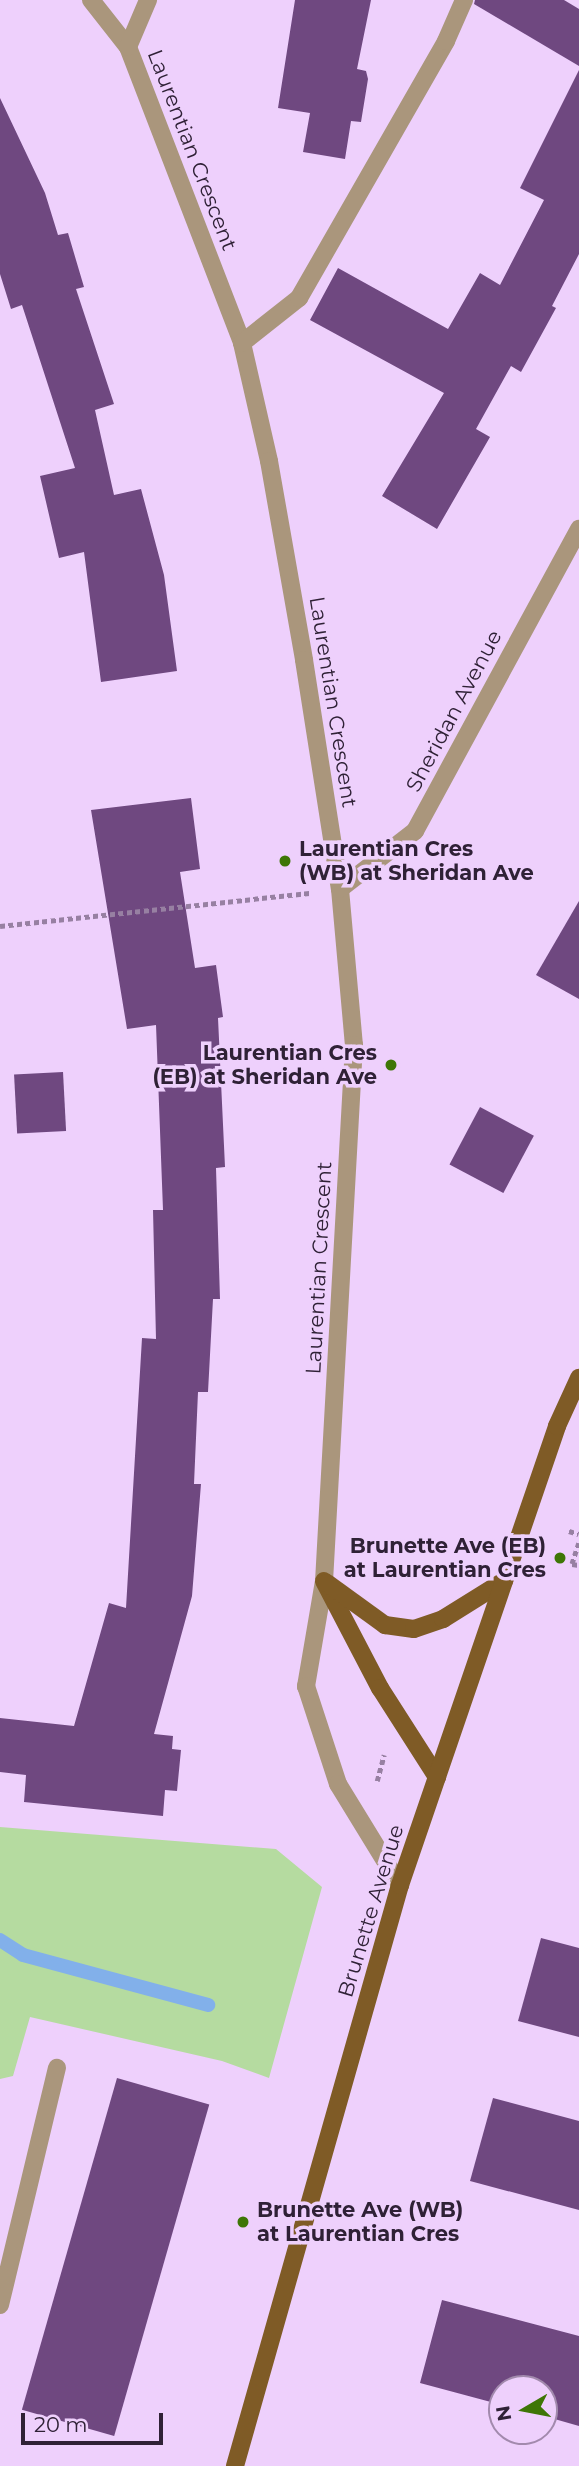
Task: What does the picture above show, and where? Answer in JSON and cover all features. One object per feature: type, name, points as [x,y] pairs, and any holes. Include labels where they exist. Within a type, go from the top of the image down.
[{"type":"main road","name":"Brunette Avenue","points":[[235,2466],[400,1885],[557,1426],[579,1378]]},
{"type":"main road","points":[[324,1581],[385,1625],[414,1629],[443,1619],[504,1581]]},
{"type":"main road","points":[[324,1581],[380,1688],[437,1777]]},
{"type":"street","name":"Laurentian Crescent","points":[[91,0],[128,47],[242,343],[270,461],[340,889],[354,1045],[324,1581],[306,1686],[338,1784],[400,1885]]},
{"type":"street","points":[[128,47],[148,0]]},
{"type":"street","points":[[242,343],[299,298],[446,41],[464,0]]},
{"type":"street","name":"Sheridan Avenue","points":[[340,889],[415,831],[579,528]]},
{"type":"street","points":[[0,2305],[57,2068]]},
{"type":"path","points":[[0,926],[290,895]]},
{"type":"path","points":[[569,1531],[579,1534]]},
{"type":"path","points":[[579,1543],[572,1564],[579,1565]]},
{"type":"path","points":[[373,1794],[388,1741]]},
{"type":"green space","points":[[0,1827],[276,1849],[322,1887],[269,2078],[222,2061],[30,2017],[13,2076],[0,2079]]},
{"type":"building","points":[[295,0],[371,0],[357,69],[366,71],[368,79],[361,122],[351,121],[345,159],[303,152],[310,113],[278,108]]},
{"type":"building","points":[[475,0],[564,0],[579,9],[579,66],[474,4]]},
{"type":"building","points":[[579,70],[579,254],[552,306],[556,308],[521,372],[511,366],[476,429],[490,437],[437,529],[382,496],[444,393],[310,320],[338,268],[448,329],[480,273],[500,285],[544,200],[520,188]]},
{"type":"building","points":[[0,98],[45,193],[58,235],[68,233],[84,287],[76,289],[114,404],[95,410],[114,495],[141,489],[164,575],[177,671],[101,682],[84,552],[59,558],[40,476],[75,468],[22,305],[11,309],[0,274]]},
{"type":"building","points":[[191,798],[200,869],[180,872],[195,968],[216,965],[223,1017],[218,1018],[225,1167],[216,1168],[220,1299],[213,1299],[208,1392],[198,1392],[194,1484],[201,1484],[192,1596],[154,1734],[173,1736],[172,1749],[181,1750],[177,1791],[165,1790],[163,1816],[24,1802],[26,1775],[0,1772],[0,1718],[74,1726],[109,1603],[126,1608],[142,1338],[156,1339],[153,1210],[163,1210],[156,1025],[127,1029],[91,810]]},
{"type":"building","points":[[579,901],[579,999],[536,975]]},
{"type":"building","points":[[63,1072],[66,1131],[17,1133],[14,1075]]},
{"type":"building","points":[[480,1107],[534,1136],[503,1193],[449,1164]]},
{"type":"building","points":[[541,1938],[579,1948],[579,2037],[518,2021]]},
{"type":"building","points":[[117,2078],[209,2104],[114,2436],[22,2410]]},
{"type":"building","points":[[493,2098],[579,2121],[579,2210],[470,2181]]},
{"type":"building","points":[[442,2300],[579,2336],[579,2426],[558,2420],[558,2375],[488,2375],[488,2401],[420,2383]]},
{"type":"waterway","points":[[0,1940],[23,1955],[208,2005]]},
{"type":"place","name":"Laurentian Cres (WB) at Sheridan Ave","points":[[285,861]]},
{"type":"place","name":"Laurentian Cres (EB) at Sheridan Ave","points":[[391,1065]]},
{"type":"place","name":"Brunette Ave (EB) at Laurentian Cres","points":[[560,1558]]},
{"type":"place","name":"Brunette Ave (WB) at Laurentian Cres","points":[[243,2222]]}]
